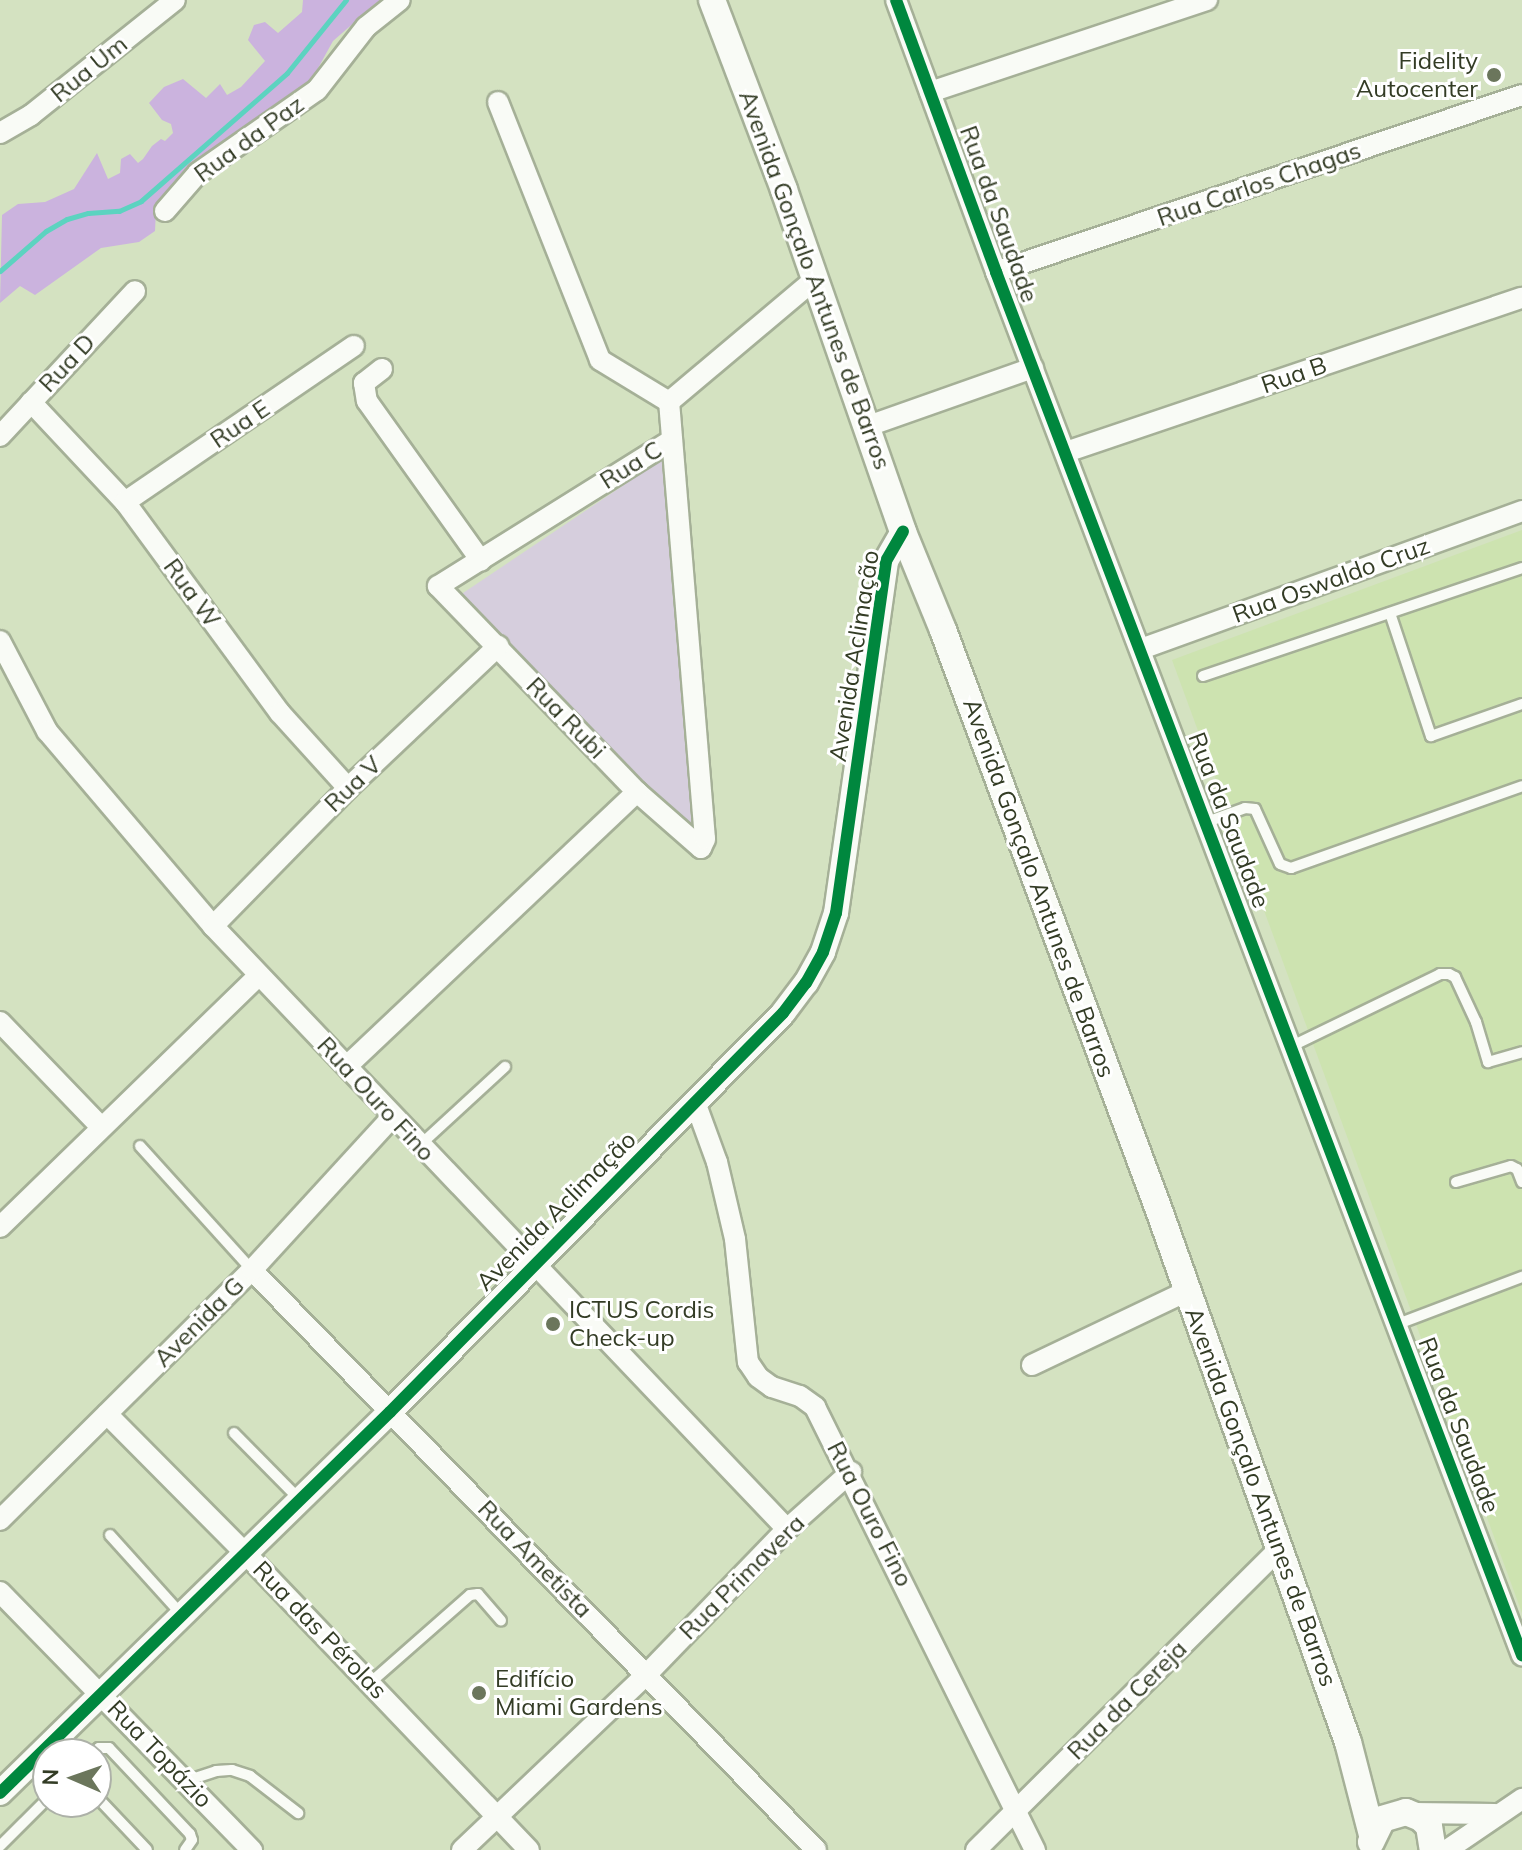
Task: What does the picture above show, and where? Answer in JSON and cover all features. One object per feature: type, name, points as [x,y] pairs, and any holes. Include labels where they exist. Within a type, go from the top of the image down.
[{"type":"main road","name":"Avenida Gonçalo Antunes de Barros","points":[[712,0],[868,426],[903,532],[949,645],[1187,1291],[1360,1778],[1371,1842]]},
{"type":"main road","points":[[1360,1778],[1406,1813],[1429,1826],[1433,1850]]},
{"type":"main road","name":"Avenida Gonçalo Antunes de Barros","points":[[1371,1842],[1382,1819],[1406,1813]]},
{"type":"street","name":"Rua Um","points":[[0,133],[31,115],[175,0]]},
{"type":"street","name":"Rua da Paz","points":[[165,211],[198,173],[317,90],[366,27],[400,0]]},
{"type":"street","name":"Rua da Saudade","points":[[896,0],[996,272],[1522,1655]]},
{"type":"street","points":[[930,92],[1207,0]]},
{"type":"street","name":"Rua Carlos Chagas","points":[[996,272],[1522,95]]},
{"type":"street","points":[[498,102],[600,360],[669,402],[815,279]]},
{"type":"street","name":"Rua D","points":[[0,436],[135,291]]},
{"type":"street","name":"Rua B","points":[[1066,452],[1522,298]]},
{"type":"street","name":"Rua E","points":[[125,502],[354,346]]},
{"type":"street","points":[[868,426],[1033,368]]},
{"type":"street","points":[[382,369],[364,383],[367,401],[481,561]]},
{"type":"street","name":"Rua W","points":[[31,402],[125,502],[280,713],[348,788]]},
{"type":"street","name":"Rua C","points":[[438,586],[672,440],[669,402]]},
{"type":"street","name":"Rua Rubi","points":[[438,586],[637,792],[697,847],[704,846],[672,440]]},
{"type":"street","name":"Rua Oswaldo Cruz","points":[[1141,649],[1522,511]]},
{"type":"street","name":"Avenida Aclimação","points":[[0,1793],[247,1555],[783,1013],[823,952],[836,913],[886,561],[903,532]]},
{"type":"street","name":"Rua Ouro Fino","points":[[0,641],[47,731],[213,926],[419,1146],[787,1529]]},
{"type":"street","name":"Rua V","points":[[213,926],[348,788],[498,646]]},
{"type":"street","points":[[347,1066],[637,792]]},
{"type":"street","points":[[0,1227],[100,1126],[259,975]]},
{"type":"street","points":[[0,1022],[100,1126]]},
{"type":"street","name":"Rua Ouro Fino","points":[[695,1102],[717,1162],[735,1239],[748,1362],[758,1377],[772,1387],[800,1396],[815,1407],[851,1472],[1035,1850]]},
{"type":"street","name":"Avenida G","points":[[0,1520],[252,1270],[392,1117]]},
{"type":"street","name":"Rua Ametista","points":[[252,1270],[816,1850]]},
{"type":"street","points":[[1032,1365],[1187,1291]]},
{"type":"street","name":"Rua das Pérolas","points":[[107,1414],[371,1682],[529,1850]]},
{"type":"street","name":"Rua Primavera","points":[[462,1850],[647,1674],[787,1529],[851,1472]]},
{"type":"street","name":"Rua da Cereja","points":[[976,1850],[1279,1549]]},
{"type":"street","name":"Rua Topázio","points":[[0,1592],[103,1694],[252,1850]]},
{"type":"street","points":[[1447,1850],[1462,1842],[1495,1814],[1522,1799]]},
{"type":"street","points":[[1406,1813],[1495,1814]]},
{"type":"lane","points":[[1203,676],[1522,568]]},
{"type":"lane","points":[[1390,613],[1431,736],[1522,704]]},
{"type":"lane","points":[[1207,822],[1245,808],[1255,809],[1280,864],[1291,868],[1522,786]]},
{"type":"lane","points":[[1292,1046],[1440,974],[1449,974],[1455,977],[1476,1022],[1488,1062],[1522,1052]]},
{"type":"lane","points":[[419,1146],[505,1067]]},
{"type":"lane","points":[[140,1146],[252,1270]]},
{"type":"lane","points":[[1456,1182],[1511,1166],[1517,1169],[1522,1182]]},
{"type":"lane","points":[[1398,1324],[1522,1277]]},
{"type":"lane","points":[[234,1433],[301,1501]]},
{"type":"lane","points":[[110,1535],[183,1616]]},
{"type":"lane","points":[[371,1682],[470,1595],[478,1594],[501,1620]]},
{"type":"lane","points":[[112,1751],[190,1834],[192,1840],[185,1850]]},
{"type":"lane","points":[[186,1781],[232,1770],[250,1776],[298,1813]]},
{"type":"lane","points":[[112,1813],[147,1850]]},
{"type":"lane","points":[[0,1846],[32,1814]]},
{"type":"shaded area","points":[[303,0],[380,0],[333,41],[312,79],[282,111],[206,159],[163,195],[156,210],[155,231],[139,242],[101,248],[35,295],[20,286],[0,303],[2,215],[18,204],[45,202],[74,189],[97,153],[108,179],[120,173],[121,159],[130,154],[138,163],[152,146],[161,139],[165,141],[173,133],[171,124],[162,120],[149,103],[164,87],[183,79],[206,98],[220,84],[227,95],[241,87],[265,61],[248,40],[254,25],[265,22],[278,33],[302,12]]},
{"type":"shaded area","points":[[667,456],[700,841],[457,597]]},
{"type":"shaded area","points":[[1522,530],[1522,1613],[1172,660]]},
{"type":"waterway","points":[[0,271],[46,231],[67,219],[88,213],[119,211],[141,201],[287,73],[346,0]]},
{"type":"cycle path","points":[[896,0],[996,272],[1522,1655]]},
{"type":"cycle path","points":[[0,1793],[390,1412],[783,1013],[806,983],[823,952],[836,913],[886,561],[903,532]]},
{"type":"place","name":"Fidelity Autocenter","points":[[1494,75]]},
{"type":"place","name":"ICTUS Cordis Check-up","points":[[553,1324]]},
{"type":"place","name":"Edifício Miami Gardens","points":[[479,1693]]}]
